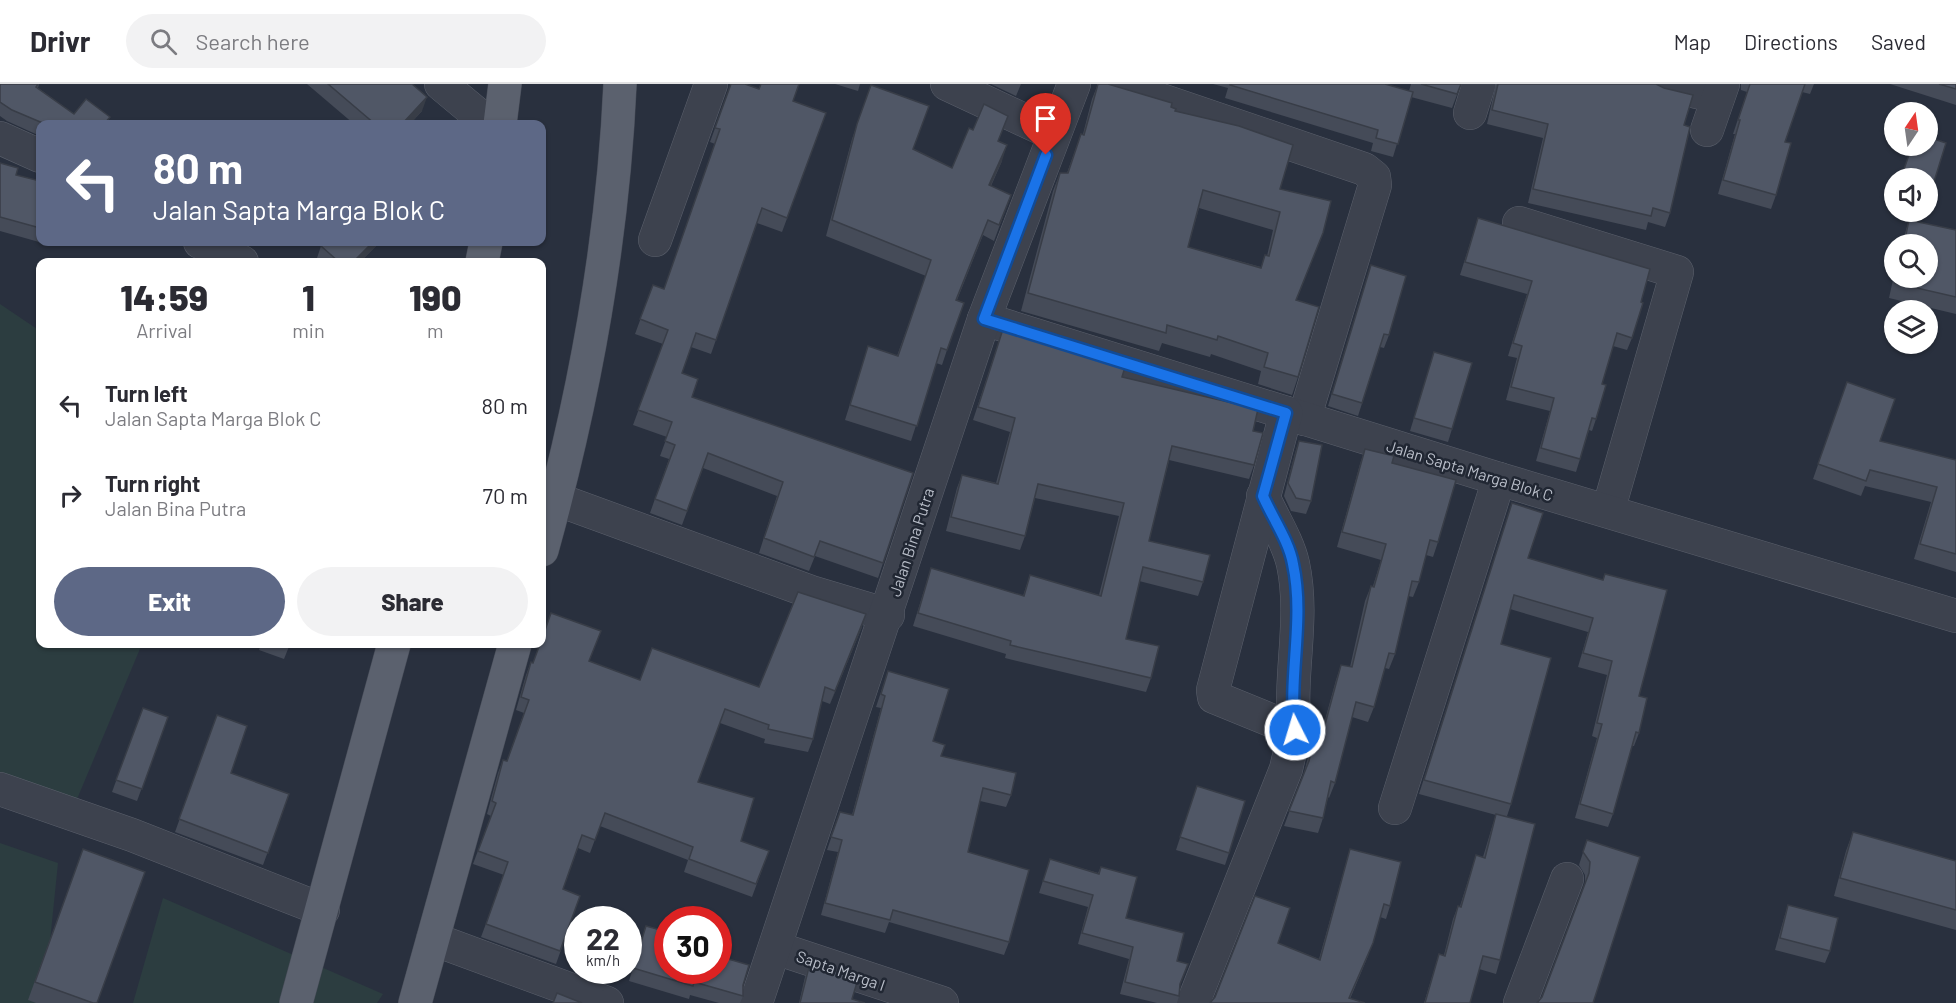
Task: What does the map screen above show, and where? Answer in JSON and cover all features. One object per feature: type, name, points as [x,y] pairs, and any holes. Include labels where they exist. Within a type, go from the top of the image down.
[{"type":"main road","points":[[500,120],[505,84]]},
{"type":"main road","points":[[546,519],[549,496],[581,386],[609,219],[620,84]]},
{"type":"main road","points":[[296,1003],[393,648]]},
{"type":"main road","points":[[415,1003],[514,648]]},
{"type":"street","points":[[441,84],[484,120]]},
{"type":"street","points":[[655,240],[711,84]]},
{"type":"street","points":[[947,84],[1053,134]]},
{"type":"street","name":"Jalan Bina Putra","points":[[756,1003],[888,615],[984,319],[1074,84]]},
{"type":"street","points":[[1114,84],[1364,169],[1374,177],[1375,185],[1295,416],[1263,496],[1213,690],[1214,697],[1295,730]]},
{"type":"street","points":[[1663,84],[1720,91],[1707,130]]},
{"type":"street","points":[[0,138],[36,154]]},
{"type":"street","points":[[1520,222],[1677,272],[1608,511]]},
{"type":"street","points":[[208,246],[234,258]]},
{"type":"street","name":"Jalan Sapta Marga Blok C","points":[[984,319],[1499,479],[1956,616]]},
{"type":"street","points":[[1395,808],[1499,479]]},
{"type":"street","points":[[549,496],[811,592],[888,615]]},
{"type":"street","points":[[1193,1003],[1287,769],[1295,730],[1293,708],[1299,632],[1294,568],[1263,496]]},
{"type":"street","points":[[0,789],[132,835],[323,910]]},
{"type":"street","points":[[1520,1003],[1567,879]]},
{"type":"street","points":[[433,939],[607,1003]]},
{"type":"street","name":"Sapta Marga I","points":[[776,948],[942,1003]]},
{"type":"shaded area","points":[[0,304],[36,328],[36,648],[140,648],[67,823],[0,796]]},
{"type":"shaded area","points":[[0,843],[58,863],[44,1000],[50,1003],[0,1003]]},
{"type":"shaded area","points":[[163,898],[383,994],[377,1003],[133,1003]]},
{"type":"building","points":[[0,84],[38,84],[36,87],[74,114],[86,99],[110,117],[107,120],[36,120],[0,102]]},
{"type":"building","points":[[328,84],[412,84],[427,97],[406,120],[370,120]]},
{"type":"building","points":[[731,84],[745,84],[759,89],[761,84],[799,84],[793,101],[826,113],[787,218],[762,208],[716,340],[696,333],[682,373],[698,379],[692,397],[913,473],[883,563],[820,541],[814,557],[764,538],[783,482],[708,453],[687,511],[655,499],[675,445],[665,441],[672,422],[638,410],[668,330],[640,319],[653,285],[664,289],[720,129],[715,128]]},
{"type":"building","points":[[1098,84],[1108,84],[1172,103],[1171,107],[1176,109],[1175,111],[1239,126],[1293,145],[1280,189],[1331,201],[1323,233],[1296,300],[1319,307],[1298,377],[1264,367],[1268,353],[1218,336],[1217,340],[1167,325],[1166,333],[1028,293],[1060,173],[1068,173],[1081,134],[1084,135]],"holes":[[[1203,190],[1280,212],[1269,256],[1265,255],[1261,268],[1188,247]]]},
{"type":"building","points":[[1230,84],[1385,84],[1413,92],[1398,144],[1376,138],[1378,130]]},
{"type":"building","points":[[1421,84],[1461,84],[1457,94]]},
{"type":"building","points":[[1498,84],[1656,84],[1693,95],[1684,125],[1690,127],[1670,213],[1653,208],[1651,216],[1533,189],[1548,124],[1492,110]]},
{"type":"building","points":[[1750,84],[1805,84],[1785,142],[1791,143],[1776,195],[1723,180],[1740,120],[1738,120]]},
{"type":"building","points":[[1939,84],[1956,84],[1956,89]]},
{"type":"building","points":[[871,85],[929,106],[913,149],[952,168],[969,128],[973,130],[984,104],[1008,116],[998,141],[1007,145],[989,185],[1011,195],[999,225],[988,220],[956,300],[964,303],[947,350],[941,348],[917,426],[850,405],[868,346],[898,356],[931,260],[832,220],[857,124]]},
{"type":"building","points":[[1938,140],[1946,143],[1938,169],[1904,168],[1909,156],[1938,156]]},
{"type":"building","points":[[0,163],[18,168],[16,175],[36,180],[36,227],[0,217]]},
{"type":"building","points":[[1478,218],[1650,269],[1641,302],[1643,303],[1632,338],[1617,333],[1602,384],[1606,385],[1596,419],[1592,418],[1580,459],[1541,448],[1554,398],[1511,387],[1522,346],[1513,343],[1532,281],[1465,262]]},
{"type":"building","points":[[1909,222],[1956,230],[1956,297],[1917,288],[1938,288],[1938,234],[1906,234]]},
{"type":"building","points":[[321,246],[369,246],[357,258],[334,258]]},
{"type":"building","points":[[1371,265],[1406,276],[1389,335],[1384,334],[1362,403],[1332,394]]},
{"type":"building","points":[[1003,329],[1125,367],[1122,377],[1258,409],[1253,431],[1263,433],[1254,465],[1172,446],[1149,541],[1210,555],[1203,582],[1143,567],[1126,639],[1159,646],[1151,678],[1010,645],[1011,641],[918,613],[931,568],[1024,596],[1030,575],[1101,596],[1124,503],[1038,484],[1025,536],[951,517],[962,475],[998,484],[1015,418],[978,407]]},
{"type":"building","points":[[1434,352],[1472,363],[1452,429],[1414,418]]},
{"type":"building","points":[[1847,382],[1895,399],[1880,441],[1956,460],[1956,554],[1920,544],[1937,487],[1870,470],[1866,481],[1818,464]]},
{"type":"building","points":[[1299,441],[1322,445],[1311,501],[1296,498],[1288,483]]},
{"type":"building","points":[[1365,449],[1394,456],[1392,463],[1456,480],[1438,542],[1430,540],[1419,582],[1412,581],[1395,654],[1389,653],[1374,707],[1356,702],[1335,783],[1331,781],[1323,818],[1289,811],[1309,761],[1316,730],[1323,732],[1341,665],[1352,667],[1371,586],[1374,587],[1386,544],[1342,532]]},
{"type":"building","points":[[1512,503],[1543,513],[1528,558],[1603,580],[1605,574],[1667,590],[1639,696],[1647,698],[1639,733],[1636,732],[1613,814],[1580,804],[1602,724],[1597,723],[1612,661],[1583,653],[1593,618],[1514,595],[1501,644],[1551,658],[1511,804],[1424,780]]},
{"type":"building","points":[[798,592],[866,614],[835,691],[825,687],[813,739],[768,729],[769,725],[725,709],[698,782],[754,798],[741,841],[769,851],[756,884],[689,859],[693,847],[605,813],[595,840],[582,835],[563,889],[580,896],[576,906],[564,906],[564,940],[560,951],[486,924],[508,862],[478,851],[496,803],[492,801],[503,760],[507,761],[529,700],[521,697],[531,662],[533,663],[539,648],[546,648],[546,627],[551,613],[601,631],[589,661],[640,680],[652,648],[759,687]]},
{"type":"building","points":[[888,671],[949,689],[933,741],[945,745],[941,756],[1016,773],[1011,795],[983,788],[968,852],[1029,870],[1009,942],[893,910],[890,920],[825,903],[842,840],[831,837],[840,812],[853,815],[885,696],[881,694]]},
{"type":"building","points":[[143,708],[168,717],[142,789],[116,780]]},
{"type":"building","points":[[217,715],[247,726],[231,773],[289,794],[268,853],[179,819]]},
{"type":"building","points":[[1197,786],[1245,801],[1229,853],[1180,837]]},
{"type":"building","points":[[1496,814],[1535,824],[1500,960],[1483,956],[1470,1003],[1425,1003],[1439,954],[1445,956],[1458,906],[1461,907],[1476,855],[1485,858]]},
{"type":"building","points":[[1853,832],[1956,861],[1956,910],[1840,878]]},
{"type":"building","points":[[1587,840],[1640,857],[1593,1003],[1537,1003],[1542,997],[1589,873],[1590,862],[1583,852]]},
{"type":"building","points":[[83,849],[145,872],[97,1003],[35,982]]},
{"type":"building","points":[[1350,849],[1401,862],[1390,906],[1384,904],[1373,943],[1349,998],[1365,1003],[1210,1003],[1215,997],[1255,896],[1290,908],[1278,943],[1320,960]]},
{"type":"building","points":[[1050,859],[1099,874],[1101,867],[1137,877],[1126,918],[1184,933],[1177,961],[1188,964],[1180,984],[1179,996],[1125,982],[1133,947],[1082,933],[1093,895],[1043,881]]},
{"type":"building","points":[[1788,905],[1838,918],[1830,951],[1780,938]]},
{"type":"building","points":[[646,926],[654,928],[654,974],[642,971],[642,939]]},
{"type":"building","points":[[732,960],[749,965],[743,985],[743,996],[701,984],[732,984]]},
{"type":"building","points":[[810,963],[858,979],[852,999],[865,1003],[800,1003]]},
{"type":"building","points":[[557,993],[582,1003],[553,1003]]},
{"type":"route","points":[[1046,155],[984,319],[1286,413],[1263,496],[1293,561],[1299,632],[1294,680],[1295,730]]}]
